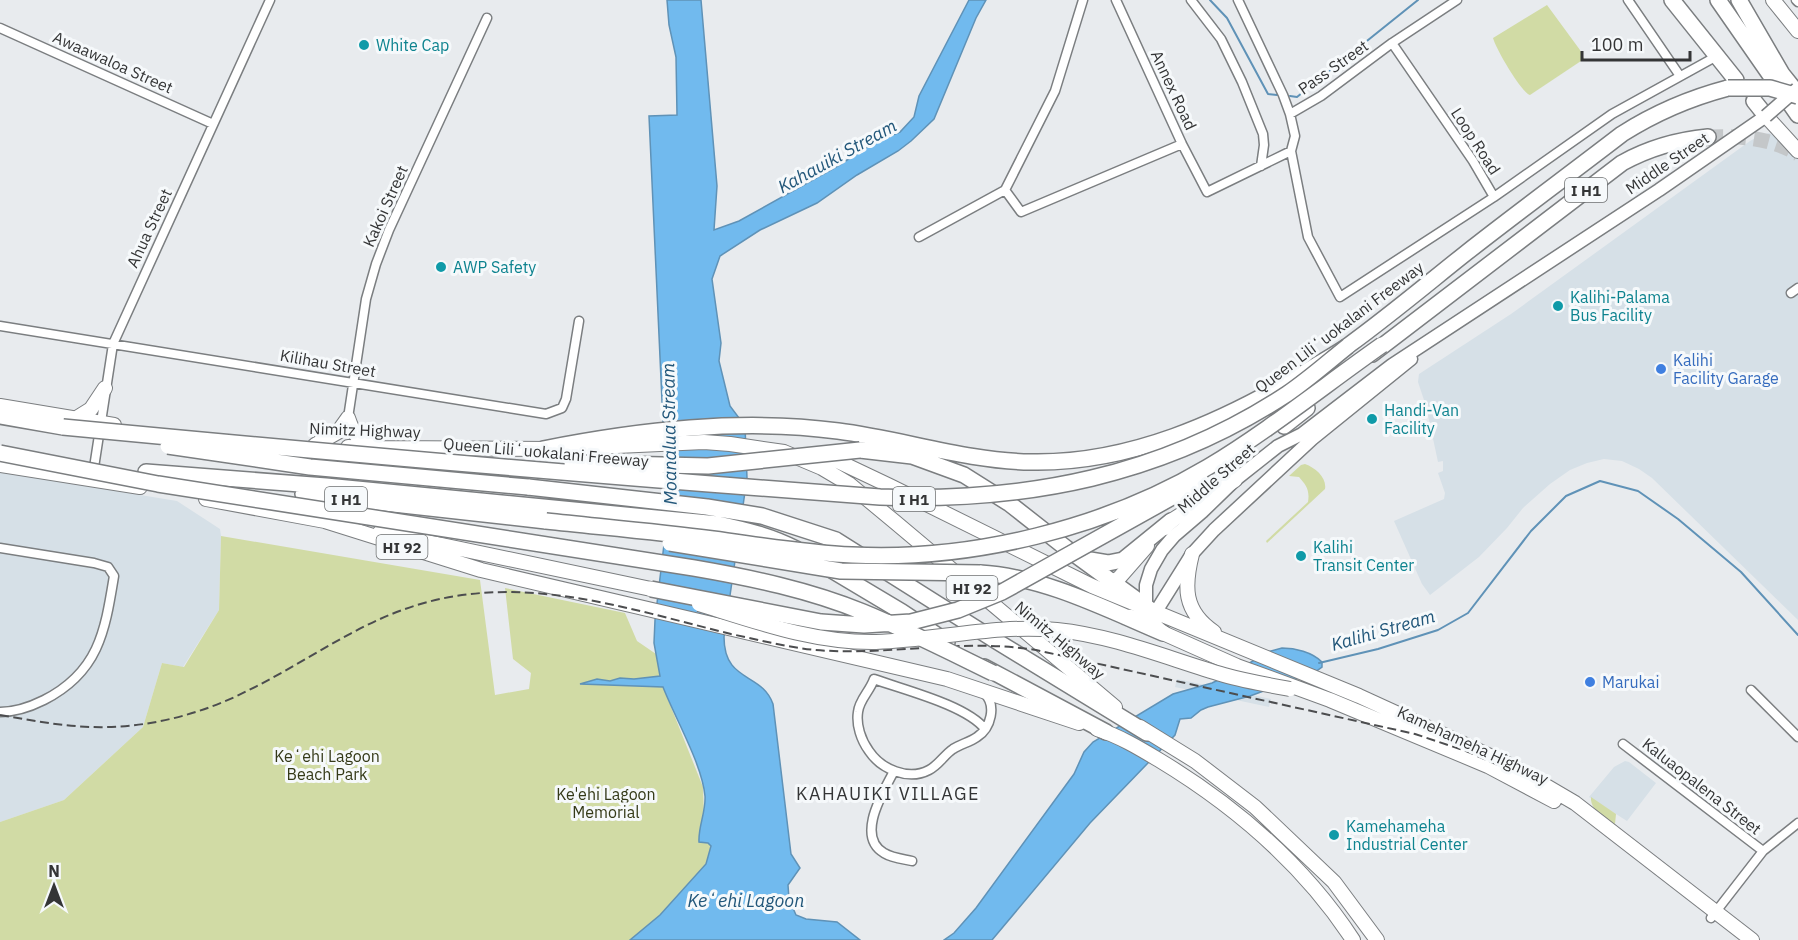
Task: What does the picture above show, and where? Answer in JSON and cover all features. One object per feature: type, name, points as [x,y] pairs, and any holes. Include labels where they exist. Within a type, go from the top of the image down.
[{"type":"highway","points":[[1672,0],[1717,56],[1732,84],[1754,101],[1766,116]]},
{"type":"highway","points":[[1718,0],[1798,115]]},
{"type":"highway","points":[[1739,0],[1782,74],[1798,95]]},
{"type":"highway","name":"Queen Liliʻuokalani Freeway","points":[[0,416],[370,456],[880,498],[951,498],[1008,494],[1085,480],[1149,462],[1229,427],[1269,405],[1313,375],[1512,217],[1640,122],[1676,105],[1732,84],[1770,88],[1798,95]]},
{"type":"highway","name":"I H1","points":[[0,452],[323,497],[853,555],[910,554],[967,549],[1035,536],[1104,515],[1167,489],[1207,468],[1254,437],[1480,273],[1622,163],[1662,145],[1708,137]]},
{"type":"highway","points":[[651,589],[821,622],[842,624],[911,622],[958,610],[1002,592],[1182,493],[1228,465],[1322,397],[1382,345]]},
{"type":"highway","points":[[543,449],[594,439],[710,427],[839,431],[1008,461],[1085,459],[1138,448],[1180,434],[1272,392],[1348,346]]},
{"type":"highway","points":[[69,423],[180,448],[310,466],[707,507],[762,516],[815,531],[836,540],[993,639],[1119,713],[1147,733]]},
{"type":"highway","points":[[446,461],[708,466],[860,450],[912,456],[964,475],[1010,504],[1149,611],[1137,619],[1126,617]]},
{"type":"highway","points":[[0,452],[158,484],[694,568],[764,582],[828,599],[864,612],[993,672],[1106,732]]},
{"type":"highway","points":[[146,472],[656,517],[718,524],[756,532],[780,541],[856,583],[993,672]]},
{"type":"highway","points":[[546,521],[841,571],[1001,574],[1041,584],[1163,633]]},
{"type":"highway","points":[[1083,559],[1108,563],[1123,560],[1171,521]]},
{"type":"main road","points":[[1773,0],[1796,25]]},
{"type":"main road","name":"Middle Street","points":[[1149,611],[1146,585],[1151,569],[1162,550],[1173,536],[1202,512],[1234,480],[1278,446],[1311,427],[1392,364],[1659,190],[1766,116],[1798,88]]},
{"type":"main road","points":[[1766,116],[1798,151]]},
{"type":"main road","name":"Middle Street","points":[[1149,611],[1192,554],[1214,530],[1312,439],[1396,373],[1432,340]]},
{"type":"main road","points":[[69,423],[91,409],[105,388]]},
{"type":"main road","name":"Nimitz Highway","points":[[0,406],[69,423],[100,423],[315,445],[383,448],[543,449],[704,442],[749,446],[827,463],[1119,713]]},
{"type":"main road","points":[[315,445],[338,432],[348,418]]},
{"type":"main road","points":[[348,418],[354,435],[363,442],[383,448]]},
{"type":"main road","points":[[827,463],[1092,586],[1231,643]]},
{"type":"main road","name":"HI 92","points":[[0,465],[185,495],[325,521],[470,567],[947,679],[1106,732],[1184,775],[1247,822],[1295,866],[1338,916],[1353,940]]},
{"type":"main road","points":[[1092,586],[1101,587],[1114,583],[1171,521],[1234,480]]},
{"type":"main road","points":[[325,521],[651,589],[793,632],[822,638],[850,641],[901,640],[1014,628],[1080,633],[1120,642],[1226,676],[1289,687]]},
{"type":"main road","points":[[1192,554],[1186,577],[1191,605],[1210,630],[1231,643]]},
{"type":"main road","points":[[1149,611],[1163,633],[1289,687]]},
{"type":"main road","name":"Kamehameha Highway","points":[[1231,643],[1400,715],[1536,779],[1575,803],[1713,915],[1740,940]]},
{"type":"main road","name":"Kamehameha Highway","points":[[1289,687],[1330,700],[1488,766],[1540,792],[1593,827],[1713,915],[1752,940]]},
{"type":"main road","points":[[1147,733],[1195,761],[1255,807],[1326,874],[1355,908],[1377,940]]},
{"type":"street","name":"Ahua Street","points":[[92,480],[112,344],[270,0]]},
{"type":"street","points":[[919,237],[1005,190],[1055,91],[1083,0]]},
{"type":"street","name":"Annex Road","points":[[1116,0],[1182,144],[1207,192],[1261,166]]},
{"type":"street","points":[[1191,0],[1221,39],[1245,88],[1263,134],[1261,166]]},
{"type":"street","points":[[1238,0],[1290,114],[1295,136],[1291,151],[1308,237],[1340,297],[1494,197]]},
{"type":"street","points":[[1392,44],[1458,0]]},
{"type":"street","points":[[1628,0],[1680,76]]},
{"type":"street","name":"Kakoi Street","points":[[348,418],[366,299],[376,264],[389,230],[488,18]]},
{"type":"street","name":"Awaawaloa Street","points":[[0,28],[213,124]]},
{"type":"street","name":"Pass Street","points":[[1290,114],[1321,96],[1392,44]]},
{"type":"street","name":"Loop Road","points":[[1392,44],[1473,161],[1494,197],[1612,114],[1717,56]]},
{"type":"street","points":[[1005,190],[1021,212],[1182,144]]},
{"type":"street","points":[[1261,166],[1291,151]]},
{"type":"street","name":"Kilihau Street","points":[[0,326],[546,414],[562,408],[566,399],[579,321]]},
{"type":"street","points":[[0,548],[94,563],[108,567],[114,576],[105,628],[87,665],[74,680],[56,694],[31,707],[12,712],[0,712]]},
{"type":"street","points":[[985,729],[977,719],[962,710],[874,679],[858,710],[858,728],[870,752],[882,764],[894,771],[912,774],[928,771],[949,752],[977,737],[985,729],[996,706],[1015,702]]},
{"type":"street","points":[[980,690],[991,703],[991,713]]},
{"type":"street","points":[[1750,690],[1798,736]]},
{"type":"street","name":"Kaluaopalena Street","points":[[1623,744],[1763,851]]},
{"type":"street","points":[[894,771],[873,814],[871,829],[879,850],[887,855],[912,861]]},
{"type":"street","points":[[1713,915],[1763,851],[1798,823]]},
{"type":"shaded area","name":"Kalihi-Palama Bus Facility","points":[[1769,133],[1798,159],[1798,620],[1652,478],[1622,461],[1604,459],[1570,470],[1550,484],[1523,508],[1479,557],[1430,595],[1422,584],[1394,521],[1444,499],[1445,493],[1438,473],[1443,471],[1443,461],[1438,462],[1426,406],[1418,382],[1419,374],[1511,314],[1750,141]]},
{"type":"shaded area","points":[[0,472],[177,501],[220,529],[221,536],[219,610],[183,667],[162,663],[143,727],[64,800],[0,822]]},
{"type":"shaded area","points":[[1177,679],[1271,699],[1269,707],[1175,687]]},
{"type":"shaded area","points":[[1625,761],[1656,783],[1627,821],[1589,797],[1614,767]]},
{"type":"green space","points":[[1547,5],[1584,59],[1530,95],[1509,70],[1493,38]]},
{"type":"green space","points":[[1305,464],[1320,474],[1325,489],[1267,543],[1266,541],[1308,502],[1308,491],[1304,483],[1299,477],[1289,476]]},
{"type":"green space","name":"Keʻehi Lagoon Beach Park","points":[[221,536],[480,580],[495,695],[529,689],[531,673],[513,659],[505,588],[625,613],[637,641],[656,654],[663,687],[703,787],[704,815],[699,835],[703,843],[711,846],[706,864],[660,915],[630,940],[0,940],[0,822],[64,800],[143,727],[162,663],[184,667],[219,610]]},
{"type":"green space","points":[[1591,797],[1616,814],[1615,824],[1595,810]]},
{"type":"water","points":[[667,0],[701,0],[717,186],[714,230],[739,221],[836,167],[877,141],[900,132],[914,117],[919,96],[969,0],[986,0],[976,18],[934,119],[898,151],[857,175],[817,203],[760,230],[720,256],[712,279],[721,343],[719,361],[730,406],[745,426],[747,478],[724,637],[726,652],[730,662],[737,670],[761,686],[773,704],[791,854],[800,868],[788,885],[789,899],[796,915],[806,919],[837,922],[860,940],[630,940],[660,915],[706,864],[711,846],[708,843],[699,842],[705,796],[703,783],[663,687],[580,684],[597,679],[610,681],[620,678],[660,676],[654,643],[655,620],[670,494],[663,423],[649,116],[677,115],[676,57],[669,25]]},
{"type":"water","points":[[1282,648],[1308,653],[1322,662],[1322,667],[1315,672],[1250,696],[1208,707],[1191,718],[1180,719],[1175,735],[1090,823],[992,940],[944,940],[954,933],[976,908],[1074,774],[1084,752],[1093,742],[1173,694],[1212,683],[1237,671],[1267,652]]},
{"type":"waterway","points":[[1210,0],[1227,18],[1268,94],[1277,95]]},
{"type":"waterway","points":[[1290,96],[1297,97],[1418,0]]},
{"type":"waterway","name":"Kalihi Stream","points":[[1319,663],[1378,649],[1438,630],[1468,613],[1531,531],[1566,496],[1600,481],[1638,491],[1678,519],[1741,572],[1798,635]]},
{"type":"tunnel","points":[[1708,137],[1765,141],[1798,154]]},
{"type":"railway","points":[[0,715],[91,727],[131,726],[171,719],[229,700],[347,635],[398,611],[456,596],[491,592],[526,593],[595,601],[731,634],[815,650],[871,651],[953,646],[1036,650],[1415,734],[1466,751],[1507,769]]},
{"type":"place","name":"White Cap","points":[[364,45]]},
{"type":"place","name":"AWP Safety","points":[[441,267]]},
{"type":"place","name":"Kalihi-Palama Bus Facility","points":[[1558,306]]},
{"type":"place","name":"Kalihi Facility Garage","points":[[1661,369]]},
{"type":"place","name":"Handi-Van Facility","points":[[1372,419]]},
{"type":"place","name":"Kalihi Transit Center","points":[[1301,556]]},
{"type":"place","name":"Marukai","points":[[1590,682]]},
{"type":"place","name":"Kamehameha Industrial Center","points":[[1334,835]]},
{"type":"district","name":"KAHAUIKI VILLAGE","points":[[888,793]]},
{"type":"water label","name":"Kahauiki Stream","points":[[837,156]]},
{"type":"water label","name":"Moanalua Stream","points":[[669,434]]},
{"type":"water label","name":"Keʻehi Lagoon","points":[[746,900]]},
{"type":"park label","name":"Ke'ehi Lagoon Memorial","points":[[606,803]]}]
